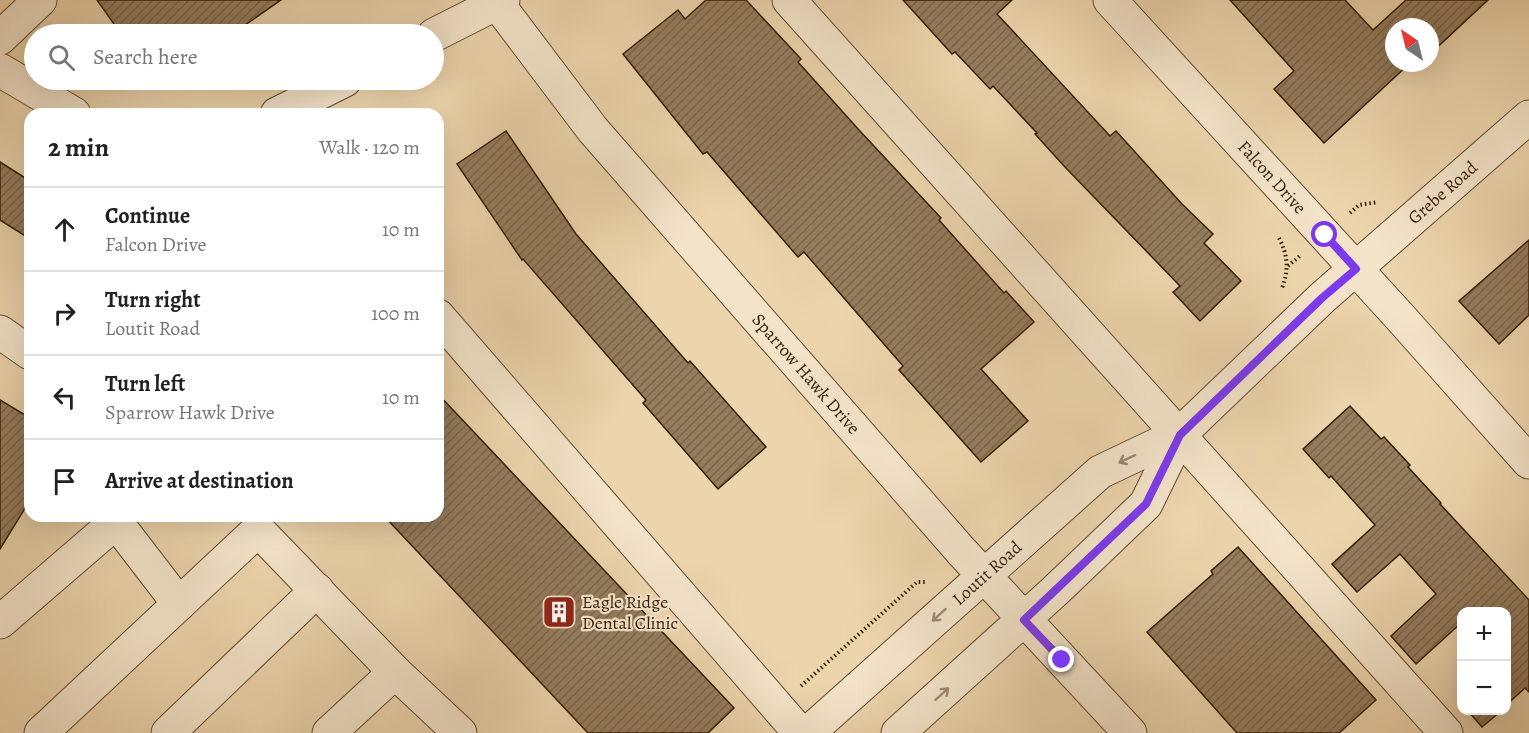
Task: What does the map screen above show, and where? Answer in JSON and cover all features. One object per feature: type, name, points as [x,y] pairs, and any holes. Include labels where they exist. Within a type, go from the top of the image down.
[{"type":"street","points":[[0,38],[40,0]]},
{"type":"street","points":[[789,0],[1446,733]]},
{"type":"street","name":"Falcon Drive","points":[[1110,0],[1529,462]]},
{"type":"street","points":[[444,30],[500,1]]},
{"type":"street","name":"Sparrow Hawk Drive","points":[[500,1],[593,130],[983,576],[1130,733]]},
{"type":"street","points":[[0,70],[24,84]]},
{"type":"street","points":[[34,90],[64,108]]},
{"type":"street","points":[[292,108],[326,90]]},
{"type":"street","name":"Grebe Road","points":[[1356,269],[1529,117]]},
{"type":"street","name":"Loutit Road","points":[[808,733],[1100,472],[1180,435],[1322,298],[1356,269]]},
{"type":"street","points":[[444,323],[800,733]]},
{"type":"street","points":[[0,332],[24,349]]},
{"type":"street","name":"Loutit Road","points":[[898,733],[1024,620],[1146,504],[1180,435]]},
{"type":"street","points":[[0,622],[114,522]]},
{"type":"street","points":[[119,522],[180,604]]},
{"type":"street","points":[[41,733],[258,530],[395,672],[460,733]]},
{"type":"street","points":[[168,733],[317,590]]},
{"type":"street","points":[[329,733],[395,672]]},
{"type":"path","points":[[777,707],[917,582],[928,582]]},
{"type":"building","points":[[97,0],[281,0],[246,24],[114,24]]},
{"type":"building","points":[[706,0],[746,0],[801,59],[798,62],[941,218],[939,220],[1004,293],[1006,291],[1034,322],[981,369],[1028,421],[981,462],[899,370],[903,366],[804,252],[798,257],[707,152],[703,154],[623,54],[678,10],[685,19]]},
{"type":"building","points":[[903,0],[1012,0],[997,14],[1110,136],[1116,131],[1182,204],[1213,234],[1204,243],[1241,281],[1200,321],[1173,292],[1180,286],[1064,166],[993,86],[990,89],[955,52],[952,54]]},
{"type":"building","points":[[1230,0],[1345,0],[1373,30],[1385,19],[1385,72],[1400,72],[1324,143],[1274,89],[1294,71]]},
{"type":"building","points":[[1406,0],[1488,0],[1439,46],[1439,18],[1386,18]]},
{"type":"building","points":[[506,131],[576,234],[688,363],[690,361],[766,447],[718,489],[643,403],[646,400],[522,260],[457,164]]},
{"type":"building","points":[[0,162],[24,177],[24,235],[0,220]]},
{"type":"building","points":[[1529,240],[1529,315],[1499,344],[1459,301]]},
{"type":"building","points":[[0,400],[24,414],[24,510],[0,549]]},
{"type":"building","name":"Eagle Ridge Dental Clinic","points":[[444,400],[734,708],[708,733],[588,733],[390,522],[444,522]]},
{"type":"building","points":[[1350,406],[1381,439],[1384,437],[1410,465],[1408,467],[1440,504],[1529,600],[1529,692],[1525,688],[1511,701],[1511,607],[1457,607],[1457,627],[1416,664],[1391,636],[1436,594],[1400,554],[1357,592],[1332,564],[1375,525],[1303,449]]},
{"type":"building","points":[[1238,547],[1376,700],[1339,733],[1237,733],[1147,632],[1213,574],[1211,571]]},
{"type":"building","points":[[1472,715],[1496,715],[1482,727]]},
{"type":"place","name":"Eagle Ridge Dental Clinic","points":[[559,612]]},
{"type":"route","points":[[1062,660],[1024,620],[1146,504],[1180,435],[1322,298],[1356,269],[1325,235]]}]
